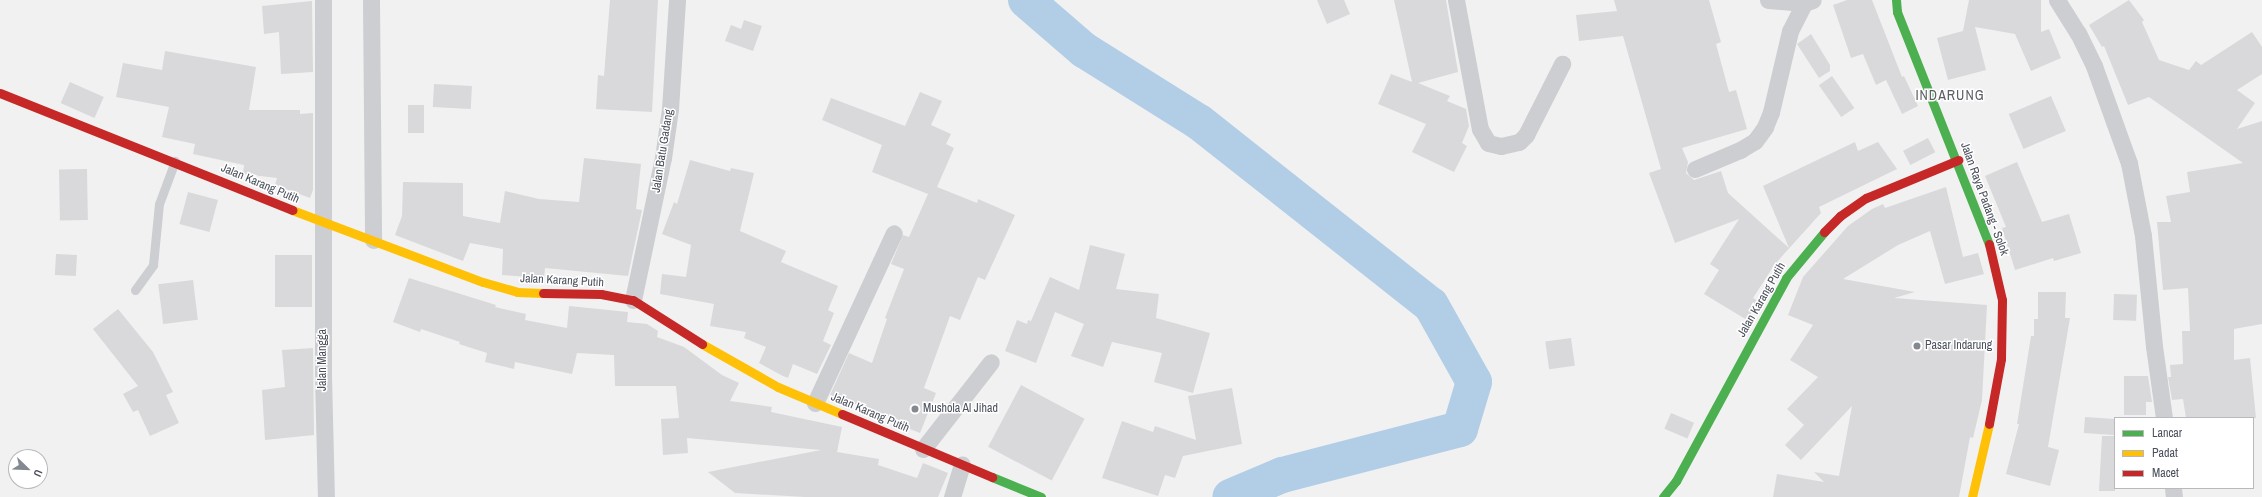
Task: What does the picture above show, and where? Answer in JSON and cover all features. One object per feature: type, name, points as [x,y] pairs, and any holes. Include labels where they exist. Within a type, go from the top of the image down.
[{"type":"main road","points":[[1888,0],[1897,12]]},
{"type":"main road","points":[[1896,0],[1897,12]]},
{"type":"main road","name":"Jalan Raya Padang - Solok","points":[[1897,12],[1983,225],[1996,268],[2002,300],[2001,359],[1995,399],[1972,497]]},
{"type":"main road","name":"Jalan Karang Putih","points":[[0,93],[175,161],[323,223],[373,240],[483,282],[517,292],[601,294],[633,300],[729,361],[815,403],[1041,497]]},
{"type":"main road","name":"Jalan Karang Putih","points":[[1663,497],[1695,447],[1786,278],[1822,234],[1840,216],[1866,198],[1958,160]]},
{"type":"street","name":"Jalan Mangga","points":[[323,0],[323,223],[326,497]]},
{"type":"street","points":[[371,0],[373,240]]},
{"type":"street","name":"Jalan Batu Gadang","points":[[633,300],[663,158],[670,109],[677,0]]},
{"type":"street","points":[[1456,0],[1480,129],[1488,143],[1501,146],[1519,142],[1562,64]]},
{"type":"street","points":[[1695,169],[1740,150],[1754,141],[1764,127],[1771,112],[1790,31],[1808,2],[1768,0]]},
{"type":"street","points":[[2057,0],[2078,33],[2094,66],[2129,163],[2143,236],[2154,346],[2164,417]]},
{"type":"street","points":[[815,403],[894,233]]},
{"type":"street","points":[[923,449],[991,362]]},
{"type":"street","points":[[952,497],[962,465]]},
{"type":"lane","points":[[134,290],[153,265],[159,204],[175,161]]},
{"type":"building","points":[[610,0],[658,0],[652,112],[596,109],[598,75],[604,76]]},
{"type":"building","points":[[1317,0],[1344,0],[1350,14],[1327,24]]},
{"type":"building","points":[[1394,0],[1446,0],[1458,72],[1418,83],[1450,96],[1447,101],[1466,109],[1469,126],[1462,143],[1467,146],[1454,172],[1412,152],[1426,124],[1378,104],[1391,74],[1412,82]]},
{"type":"building","points":[[1614,0],[1709,0],[1721,42],[1716,44],[1729,92],[1736,90],[1747,129],[1682,148],[1688,162],[1686,173],[1694,180],[1721,171],[1728,193],[1789,248],[1763,186],[1855,142],[1858,151],[1878,142],[1897,169],[1819,207],[1821,213],[1775,264],[1753,298],[1758,301],[1747,320],[1704,294],[1719,270],[1710,264],[1739,219],[1675,243],[1649,173],[1661,169],[1623,36],[1579,41],[1576,15],[1617,11]]},
{"type":"building","points":[[1847,0],[1872,0],[1902,77],[1904,76],[1918,106],[1902,114],[1886,80],[1876,85],[1863,54],[1851,58],[1833,5]]},
{"type":"building","points":[[1969,0],[2041,0],[2041,32],[2049,29],[2061,58],[2031,71],[2015,34],[1975,27],[1986,70],[1948,80],[1937,38],[1963,31]]},
{"type":"building","points":[[2129,0],[2144,20],[2142,22],[2159,60],[2189,70],[2196,61],[2201,65],[2252,32],[2262,47],[2262,74],[2237,90],[2255,103],[2237,129],[2262,121],[2262,324],[2234,329],[2234,360],[2250,358],[2256,418],[2186,417],[2183,399],[2172,400],[2168,377],[2171,377],[2170,365],[2183,364],[2182,331],[2190,331],[2188,288],[2163,290],[2157,222],[2171,222],[2166,196],[2190,192],[2187,172],[2243,163],[2149,97],[2128,105],[2104,46],[2102,47],[2089,25]]},
{"type":"building","points":[[312,1],[313,72],[281,74],[279,32],[264,34],[262,6]]},
{"type":"building","points":[[744,20],[762,26],[753,51],[725,41],[731,25],[741,29]]},
{"type":"building","points":[[1811,34],[1830,65],[1830,71],[1819,78],[1797,44]]},
{"type":"building","points":[[165,51],[256,67],[249,110],[300,110],[300,114],[313,113],[313,190],[310,198],[275,185],[277,178],[243,174],[244,165],[193,154],[195,144],[162,137],[169,107],[116,97],[123,63],[162,70]]},
{"type":"building","points":[[1832,76],[1854,108],[1841,117],[1819,85]]},
{"type":"building","points":[[70,82],[104,97],[94,118],[61,103]]},
{"type":"building","points":[[434,84],[472,86],[471,109],[433,107]]},
{"type":"building","points":[[920,92],[942,101],[931,125],[951,134],[946,144],[954,148],[937,187],[977,203],[978,199],[1015,215],[985,280],[978,277],[960,320],[950,316],[924,388],[936,393],[920,433],[895,423],[897,419],[830,395],[849,353],[872,363],[887,319],[885,318],[904,269],[891,264],[903,235],[909,237],[928,194],[872,172],[882,145],[822,120],[831,98],[905,126]]},
{"type":"building","points":[[2051,96],[2066,131],[2024,149],[2009,114]]},
{"type":"building","points":[[408,105],[424,105],[424,133],[408,133]]},
{"type":"building","points":[[1928,138],[1935,152],[1910,165],[1903,151]]},
{"type":"building","points":[[584,158],[641,164],[636,209],[642,210],[628,276],[545,268],[544,278],[502,275],[503,249],[470,243],[463,261],[395,235],[402,216],[403,182],[463,183],[463,216],[500,223],[505,191],[539,199],[579,202]]},
{"type":"building","points":[[690,160],[730,171],[731,168],[754,173],[740,231],[786,251],[781,262],[838,286],[828,310],[834,313],[823,341],[831,345],[817,374],[793,364],[788,378],[783,376],[759,363],[766,347],[744,338],[746,332],[710,326],[714,304],[660,294],[662,274],[686,277],[691,245],[662,234],[674,202],[677,204]]},
{"type":"building","points":[[2017,162],[2042,222],[2069,214],[2081,253],[2054,261],[2053,258],[2015,270],[2002,228],[2006,227],[1985,176]]},
{"type":"building","points":[[59,169],[87,169],[88,220],[60,220]]},
{"type":"building","points":[[1946,187],[1963,257],[1978,253],[1984,274],[1945,284],[1930,231],[1898,245],[1843,279],[1915,292],[1894,298],[1987,305],[1982,400],[1973,438],[1970,437],[1959,497],[1773,497],[1777,474],[1824,482],[1814,472],[1839,476],[1852,406],[1801,460],[1785,445],[1804,425],[1787,409],[1818,377],[1790,360],[1813,325],[1788,315],[1803,277],[1848,226],[1872,209],[1883,204],[1885,208]]},
{"type":"building","points":[[188,192],[218,200],[209,232],[179,224]]},
{"type":"building","points":[[1090,245],[1125,254],[1116,289],[1159,294],[1156,318],[1210,333],[1193,393],[1154,382],[1162,353],[1112,342],[1103,367],[1071,356],[1084,324],[1055,312],[1036,363],[1005,351],[1017,320],[1027,324],[1028,320],[1031,321],[1050,277],[1079,290]]},
{"type":"building","points":[[56,254],[77,255],[76,276],[55,275]]},
{"type":"building","points":[[275,255],[312,255],[312,307],[275,307]]},
{"type":"building","points":[[409,278],[496,305],[495,307],[526,314],[525,320],[567,328],[569,306],[628,312],[627,322],[647,324],[658,331],[657,337],[684,347],[722,375],[739,383],[730,401],[772,407],[771,412],[842,427],[837,452],[879,459],[878,465],[917,478],[923,463],[948,473],[938,497],[805,497],[735,493],[708,472],[821,450],[687,438],[688,453],[663,455],[661,419],[679,418],[676,386],[615,386],[614,355],[577,353],[572,374],[515,362],[514,369],[485,362],[487,353],[421,329],[420,332],[393,322]]},
{"type":"building","points":[[193,280],[198,320],[163,324],[158,284]]},
{"type":"building","points":[[2038,292],[2066,292],[2065,318],[2070,318],[2048,447],[2059,450],[2050,486],[2006,474],[2019,424],[2017,424],[2031,336],[2034,336],[2034,319],[2038,319]]},
{"type":"building","points":[[2114,294],[2137,295],[2136,321],[2113,320]]},
{"type":"building","points":[[118,309],[153,352],[173,392],[166,395],[179,423],[150,436],[138,410],[133,412],[123,394],[138,386],[93,329]]},
{"type":"building","points":[[1571,338],[1575,366],[1549,369],[1545,342]]},
{"type":"building","points":[[313,348],[314,435],[265,440],[262,390],[285,387],[282,350]]},
{"type":"building","points":[[2124,376],[2148,376],[2152,402],[2146,402],[2146,415],[2124,415]]},
{"type":"building","points":[[1021,385],[1085,419],[1052,481],[988,447]]},
{"type":"building","points":[[1232,388],[1242,444],[1183,456],[1175,478],[1165,475],[1158,496],[1102,478],[1122,421],[1153,432],[1155,426],[1196,440],[1188,396]]},
{"type":"building","points":[[1671,413],[1694,423],[1687,438],[1664,429]]},
{"type":"building","points":[[2085,417],[2114,419],[2114,435],[2084,433]]},
{"type":"building","points":[[2102,436],[2114,436],[2115,491],[2099,491]]},
{"type":"waterway","points":[[1026,0],[1084,50],[1199,122],[1431,305],[1474,382],[1460,429],[1282,475],[1230,497]]},
{"type":"traffic: fast","points":[[1896,0],[1897,12],[1989,244]]},
{"type":"traffic: fast","points":[[1663,497],[1676,481],[1786,278],[1824,232]]},
{"type":"traffic: fast","points":[[992,477],[1041,497]]},
{"type":"traffic: slow","points":[[292,210],[483,282],[517,292],[543,293]]},
{"type":"traffic: slow","points":[[702,344],[778,387],[842,414]]},
{"type":"traffic: slow","points":[[1972,497],[1989,424]]},
{"type":"traffic: jam","points":[[0,93],[292,210]]},
{"type":"traffic: jam","points":[[1824,232],[1840,216],[1866,198],[1958,160]]},
{"type":"traffic: jam","points":[[1989,244],[2002,300],[2001,359],[1989,424]]},
{"type":"traffic: jam","points":[[543,293],[601,294],[633,300],[702,344]]},
{"type":"traffic: jam","points":[[842,414],[992,477]]},
{"type":"place","name":"Pasar Indarung","points":[[1917,346]]},
{"type":"place","name":"Mushola Al Jihad","points":[[915,409]]},
{"type":"district","name":"INDARUNG","points":[[1950,95]]}]
